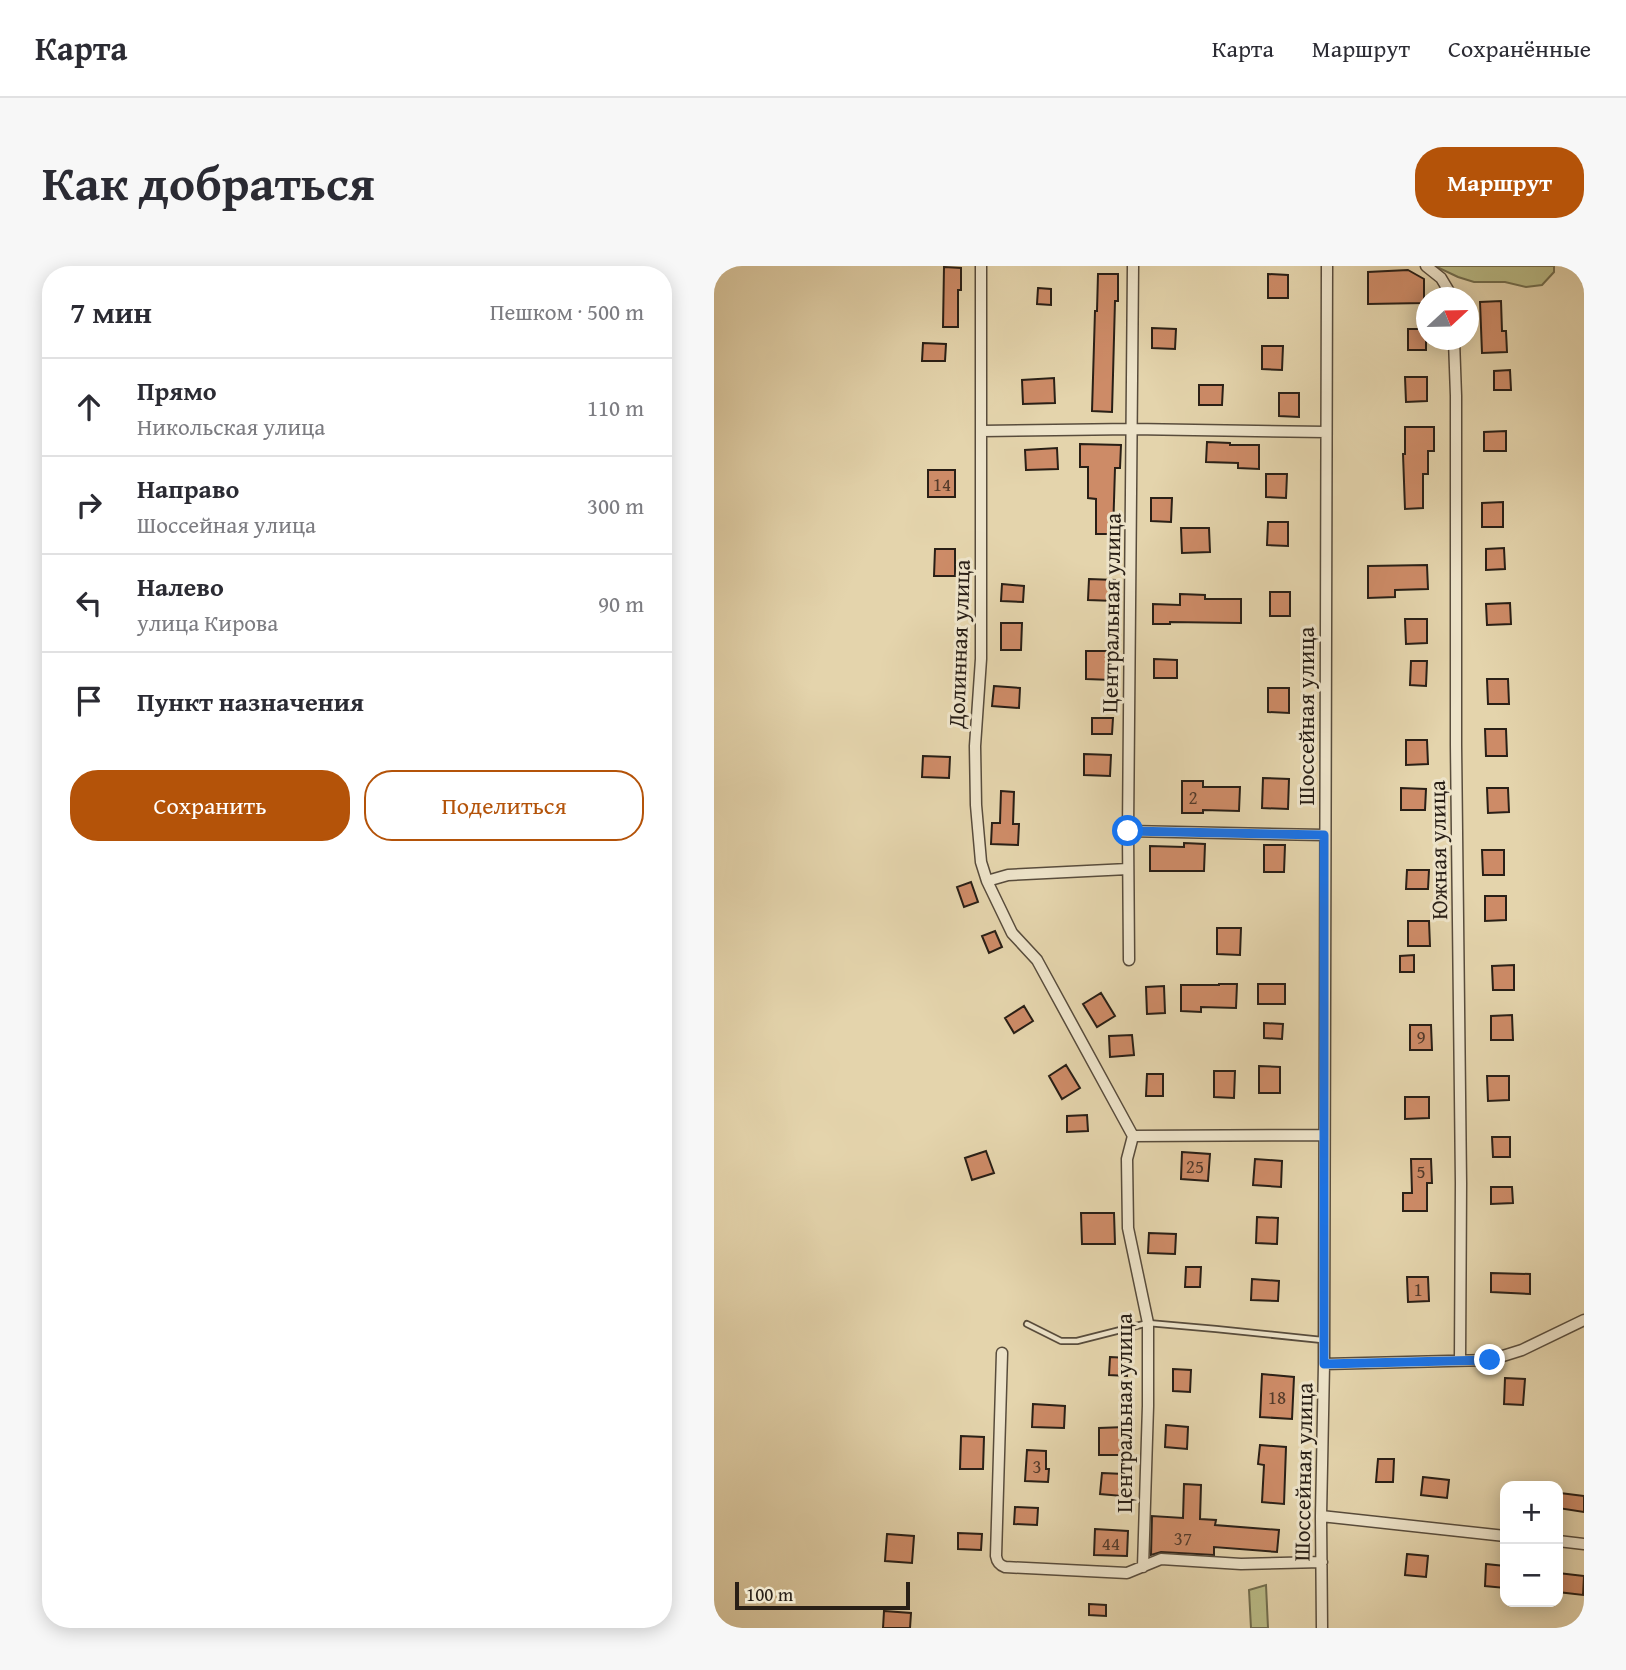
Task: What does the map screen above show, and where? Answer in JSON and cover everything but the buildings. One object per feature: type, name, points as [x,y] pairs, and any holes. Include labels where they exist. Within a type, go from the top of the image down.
[{"type":"street","name":"Долинная улица","points":[[981,266],[981,659],[975,746],[981,862],[987,881],[1012,933],[1037,960],[1133,1136]]},
{"type":"street","name":"Центральная улица","points":[[1129,960],[1133,266]]},
{"type":"street","name":"Шоссейная улица","points":[[1322,1628],[1327,266]]},
{"type":"street","points":[[1426,266],[1441,278],[1446,287]]},
{"type":"street","name":"Южная улица","points":[[1454,350],[1460,1360]]},
{"type":"street","points":[[982,431],[1132,429],[1326,432]]},
{"type":"street","points":[[1128,831],[1324,835]]},
{"type":"street","points":[[987,881],[1008,875],[1128,869]]},
{"type":"street","points":[[1133,1136],[1323,1135]]},
{"type":"street","name":"Центральная улица","points":[[1133,1136],[1126,1159],[1128,1228],[1148,1323],[1143,1567]]},
{"type":"street","points":[[1324,1364],[1490,1360],[1522,1350],[1584,1320]]},
{"type":"street","points":[[1002,1353],[996,1556],[1001,1566],[1127,1573],[1161,1559],[1241,1564],[1322,1562]]},
{"type":"street","points":[[1321,1516],[1500,1535]]},
{"type":"street","points":[[1563,1542],[1584,1544]]},
{"type":"lane","points":[[1027,1324],[1061,1341],[1077,1341],[1148,1323],[1323,1340]]},
{"type":"green space","points":[[1435,266],[1554,266],[1554,272],[1542,285],[1526,287],[1505,282],[1474,282]]},
{"type":"green space","points":[[1266,1585],[1268,1628],[1251,1628],[1249,1590]]},
{"type":"route","points":[[1128,831],[1324,835],[1324,1364],[1490,1360]]}]
